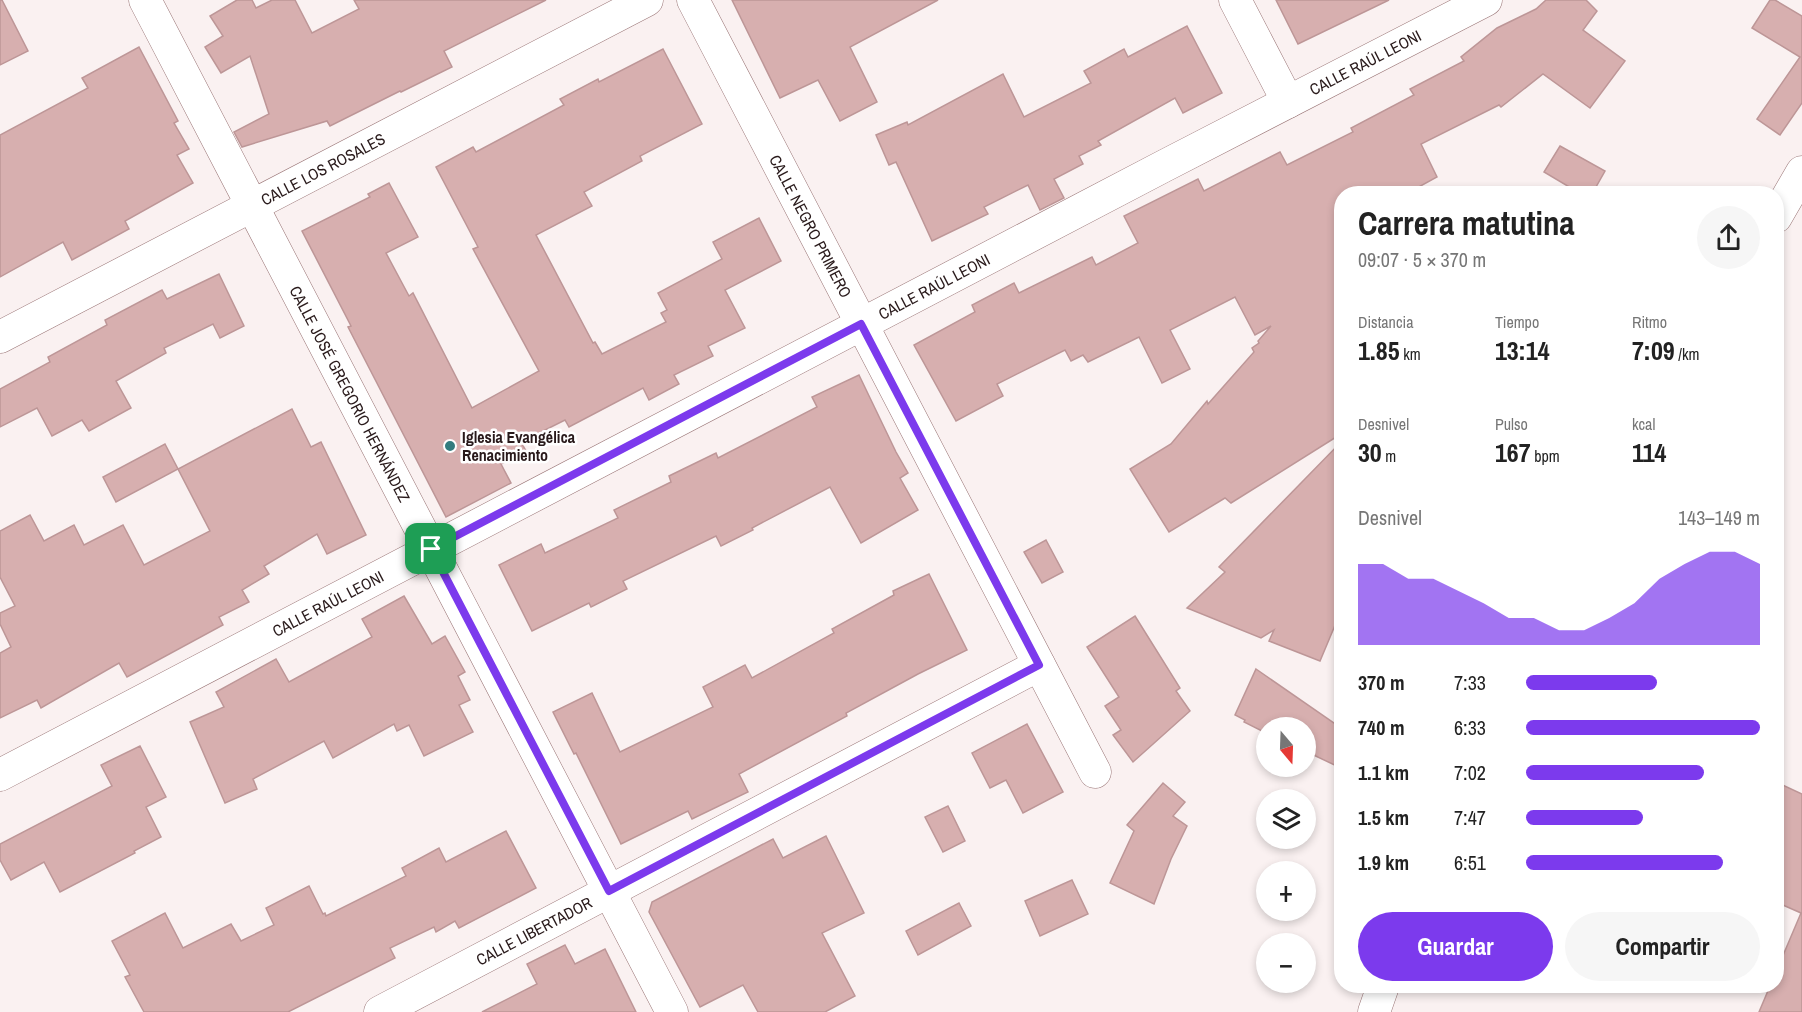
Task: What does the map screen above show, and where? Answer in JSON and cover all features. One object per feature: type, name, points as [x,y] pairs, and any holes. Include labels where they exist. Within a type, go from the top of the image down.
[{"type":"street","name":"CALLE JOSÉ GREGORIO HERNÁNDEZ","points":[[145,0],[672,1012]]},
{"type":"street","name":"CALLE LOS ROSALES","points":[[0,337],[646,0]]},
{"type":"street","name":"CALLE NEGRO PRIMERO","points":[[693,0],[1095,772]]},
{"type":"street","points":[[1235,0],[1288,102]]},
{"type":"street","name":"CALLE RAÚL LEONI","points":[[0,775],[1486,0]]},
{"type":"street","points":[[1784,203],[1802,172]]},
{"type":"street","name":"CALLE LIBERTADOR","points":[[380,1012],[1039,665]]},
{"type":"street","points":[[1374,1012],[1381,993]]},
{"type":"building","points":[[0,0],[28,51],[0,65]]},
{"type":"building","points":[[237,0],[252,0],[256,8],[272,0],[295,0],[312,33],[359,9],[354,0],[546,0],[444,51],[452,67],[401,92],[330,126],[327,121],[242,147],[234,132],[269,114],[250,56],[221,73],[205,47],[223,36],[210,16]]},
{"type":"building","points":[[732,0],[938,0],[850,47],[877,102],[840,121],[818,80],[780,98]]},
{"type":"building","points":[[1276,0],[1389,0],[1298,44]]},
{"type":"building","points":[[1546,0],[1586,0],[1597,11],[1583,30],[1625,61],[1590,108],[1543,74],[1501,107],[1499,105],[1421,144],[1437,177],[1421,186],[1334,186],[1334,438],[1231,503],[1225,498],[1169,532],[1130,469],[1171,444],[1207,401],[1208,404],[1254,352],[1252,348],[1259,343],[1258,341],[1271,326],[1255,335],[1235,297],[1170,330],[1190,369],[1162,383],[1139,337],[1088,362],[1083,355],[1071,361],[1065,350],[997,384],[1003,396],[956,421],[914,345],[975,312],[972,305],[1014,283],[1019,293],[1092,257],[1096,265],[1138,243],[1124,216],[1198,179],[1204,191],[1280,152],[1287,165],[1353,132],[1351,128],[1414,95],[1410,89],[1464,61],[1461,57],[1497,28],[1536,9]]},
{"type":"building","points":[[1770,0],[1775,0],[1802,16],[1802,103],[1780,135],[1757,119],[1800,57],[1752,28]]},
{"type":"building","points":[[1187,26],[1222,93],[1183,113],[1175,98],[1098,141],[1101,145],[1079,156],[1083,164],[1054,179],[1064,198],[1040,210],[1028,185],[984,207],[988,214],[932,241],[896,162],[889,165],[876,135],[907,122],[908,125],[1003,74],[1024,117],[1091,83],[1084,71],[1124,49],[1128,57]]},
{"type":"building","points":[[139,47],[178,121],[174,123],[189,149],[177,155],[193,183],[125,221],[129,229],[72,260],[63,242],[0,277],[0,135],[88,88],[82,78]]},
{"type":"building","points":[[663,49],[702,124],[640,156],[642,161],[584,192],[592,206],[536,235],[593,343],[595,342],[602,354],[666,322],[661,313],[667,310],[658,293],[722,259],[713,242],[759,218],[781,261],[725,290],[745,328],[708,346],[713,356],[674,375],[679,384],[649,400],[643,388],[569,427],[565,420],[521,442],[526,451],[501,464],[511,483],[446,517],[348,327],[351,326],[302,231],[370,197],[368,194],[389,183],[418,237],[386,253],[409,296],[413,293],[472,408],[539,371],[473,249],[478,247],[436,167],[473,147],[476,152],[564,105],[560,99]]},
{"type":"building","points":[[1560,146],[1605,171],[1597,186],[1568,186],[1544,172]]},
{"type":"building","points":[[219,274],[244,326],[220,338],[213,324],[164,348],[166,353],[116,381],[131,408],[89,431],[82,420],[52,436],[37,408],[0,427],[0,389],[50,362],[48,357],[107,325],[105,320],[162,290],[167,299]]},
{"type":"building","points":[[859,375],[908,473],[900,478],[918,510],[861,543],[830,487],[721,546],[716,536],[623,581],[627,589],[591,607],[589,603],[532,631],[499,565],[541,544],[545,553],[618,518],[614,510],[671,482],[669,476],[716,453],[718,458],[817,407],[812,397]]},
{"type":"building","points":[[292,409],[311,447],[321,442],[366,535],[327,554],[317,534],[264,566],[269,574],[242,590],[249,602],[219,617],[223,625],[127,677],[119,663],[41,708],[37,700],[0,718],[0,653],[11,647],[0,624],[0,613],[15,606],[0,577],[0,531],[30,515],[44,541],[74,525],[84,545],[123,525],[144,565],[210,531],[178,469]]},
{"type":"building","points":[[165,444],[178,469],[116,502],[103,477]]},
{"type":"building","points":[[1334,449],[1334,628],[1320,661],[1269,641],[1274,630],[1261,638],[1187,608],[1225,572],[1219,567]]},
{"type":"building","points":[[1046,540],[1063,572],[1042,583],[1024,552]]},
{"type":"building","points":[[929,574],[967,650],[846,713],[847,716],[739,774],[748,792],[692,819],[688,811],[621,844],[553,712],[592,693],[620,752],[713,707],[703,687],[745,665],[752,678],[834,633],[832,629],[894,595],[893,591]]},
{"type":"building","points":[[404,596],[432,644],[445,636],[465,672],[458,676],[470,700],[459,705],[473,732],[424,756],[409,725],[397,731],[394,724],[333,758],[324,741],[253,779],[257,789],[225,803],[190,722],[224,707],[216,692],[276,659],[289,682],[372,637],[362,619]]},
{"type":"building","points":[[1135,616],[1180,688],[1176,691],[1190,711],[1133,762],[1113,735],[1121,730],[1105,706],[1119,697],[1087,647]]},
{"type":"building","points":[[1256,669],[1334,723],[1334,765],[1316,756],[1316,717],[1256,717],[1256,728],[1244,722],[1245,720],[1235,715]]},
{"type":"building","points":[[1027,724],[1063,792],[1023,813],[1006,780],[990,788],[972,753]]},
{"type":"building","points":[[140,746],[166,797],[146,807],[161,837],[60,892],[44,862],[11,880],[0,860],[0,844],[112,786],[101,765]]},
{"type":"building","points":[[1163,783],[1185,802],[1173,816],[1187,826],[1171,859],[1154,904],[1110,883],[1134,831],[1127,825]]},
{"type":"building","points":[[1784,786],[1802,794],[1802,1012],[1759,1012],[1767,993],[1784,993],[1784,953],[1801,913],[1784,906]]},
{"type":"building","points":[[948,806],[965,841],[943,852],[925,817]]},
{"type":"building","points":[[506,831],[536,888],[459,928],[455,921],[436,932],[434,927],[390,948],[395,958],[288,1012],[144,1012],[125,977],[130,975],[112,941],[165,913],[183,948],[231,924],[241,941],[274,925],[266,908],[309,886],[326,916],[406,876],[402,868],[439,848],[446,862]]},
{"type":"building","points":[[826,836],[864,913],[822,933],[855,996],[825,1012],[758,1012],[743,985],[700,1007],[649,912],[652,902],[773,839],[783,858]]},
{"type":"building","points":[[1072,880],[1088,914],[1040,936],[1025,901]]},
{"type":"building","points":[[959,903],[971,926],[918,955],[906,931]]},
{"type":"building","points":[[565,945],[575,964],[605,949],[636,1012],[482,1012],[537,984],[527,964]]},
{"type":"place","name":"Iglesia Evangélica Renacimiento","points":[[450,446]]},
{"type":"route","points":[[861,324],[1039,665],[609,891],[431,549],[861,324]]}]
